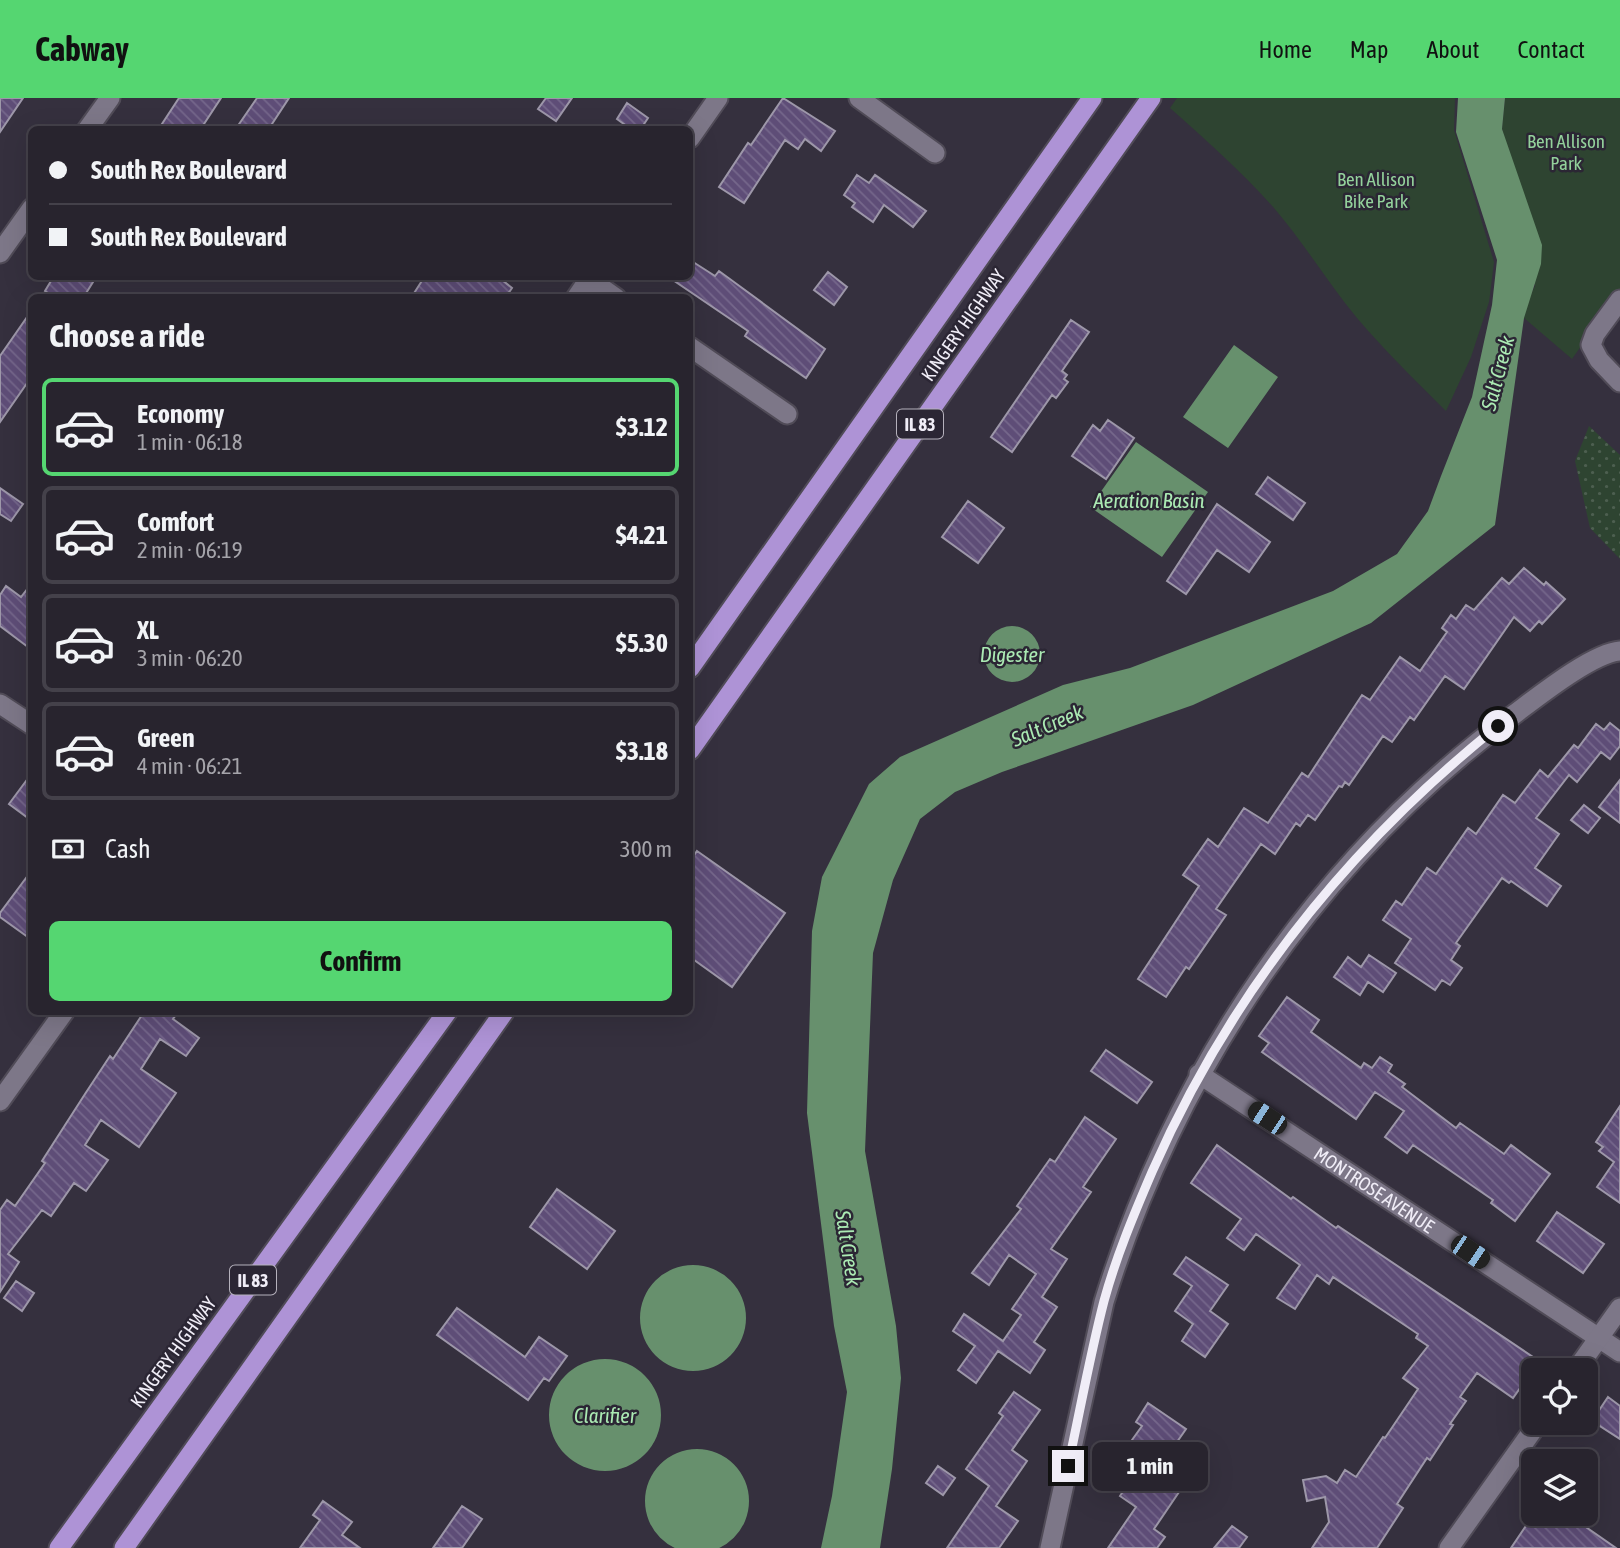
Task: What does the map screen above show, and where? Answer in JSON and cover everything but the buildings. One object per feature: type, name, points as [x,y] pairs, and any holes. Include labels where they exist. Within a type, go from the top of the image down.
[{"type":"highway","name":"KINGERY HIGHWAY","points":[[693,664],[1092,98]]},
{"type":"highway","name":"KINGERY HIGHWAY","points":[[693,746],[1151,98]]},
{"type":"highway","name":"KINGERY HIGHWAY","points":[[59,1548],[445,1015]]},
{"type":"highway","name":"IL 83","points":[[124,1548],[502,1015]]},
{"type":"street","points":[[90,126],[110,98]]},
{"type":"street","points":[[693,134],[718,98]]},
{"type":"street","points":[[859,98],[935,153]]},
{"type":"street","points":[[0,253],[28,214]]},
{"type":"street","points":[[593,280],[611,294]]},
{"type":"street","points":[[1620,300],[1595,334],[1591,345],[1599,360],[1620,382]]},
{"type":"street","points":[[693,349],[787,414]]},
{"type":"street","points":[[1050,1548],[1111,1280],[1138,1206],[1199,1074],[1242,1003],[1286,942],[1362,851],[1430,783],[1460,756],[1532,701],[1594,660],[1610,652],[1620,651]]},
{"type":"street","points":[[0,704],[28,722]]},
{"type":"street","points":[[0,1101],[62,1015]]},
{"type":"street","name":"MONTROSE AVENUE","points":[[1199,1074],[1620,1352]]},
{"type":"street","points":[[1584,1358],[1620,1308]]},
{"type":"street","points":[[1449,1548],[1529,1435]]},
{"type":"green space","name":"Ben Allison Bike Park","points":[[1177,98],[1455,98],[1454,130],[1494,262],[1489,302],[1471,357],[1446,411],[1357,318],[1274,208],[1237,169],[1170,108]]},
{"type":"green space","name":"Ben Allison Park","points":[[1505,98],[1620,98],[1620,291],[1572,359],[1524,318],[1535,286],[1502,129]]},
{"type":"green space","points":[[1589,426],[1620,455],[1620,559],[1590,528],[1575,461]]},
{"type":"water","name":"Salt Creek","points":[[1458,98],[1505,98],[1502,129],[1542,245],[1541,264],[1524,318],[1495,525],[1371,623],[1193,705],[1002,772],[955,792],[920,819],[893,880],[873,953],[865,1151],[896,1326],[901,1378],[892,1469],[880,1548],[821,1548],[832,1496],[847,1392],[834,1326],[807,1113],[812,931],[822,877],[869,784],[900,757],[1063,685],[1130,668],[1333,591],[1397,554],[1428,511],[1472,397],[1492,305],[1497,260],[1456,132]]},
{"type":"water","name":"Aeration Basin","points":[[1234,345],[1278,377],[1228,448],[1183,417]]},
{"type":"water","name":"Aeration Basin","points":[[1136,442],[1208,492],[1162,557],[1090,507]]},
{"type":"water","name":"Digester","points":[[1007,626],[1017,626],[1032,634],[1038,643],[1038,665],[1032,674],[1017,682],[1007,682],[989,670],[984,659],[984,649],[996,631]]},
{"type":"water","name":"Clarifier","points":[[693,1265],[713,1269],[731,1280],[742,1298],[746,1318],[742,1338],[731,1356],[713,1367],[693,1371],[673,1367],[655,1356],[644,1338],[640,1318],[644,1298],[655,1280],[673,1269]]},
{"type":"water","name":"Clarifier","points":[[605,1359],[626,1364],[644,1376],[656,1394],[661,1415],[656,1436],[644,1454],[626,1466],[605,1471],[584,1466],[566,1454],[554,1436],[549,1415],[554,1394],[566,1376],[584,1364]]},
{"type":"water","name":"Clarifier","points":[[687,1450],[707,1450],[726,1458],[740,1472],[748,1491],[745,1521],[726,1544],[717,1549],[677,1549],[654,1530],[646,1511],[646,1491],[654,1472],[668,1458]]},
{"type":"route","points":[[1068,1466],[1111,1280],[1138,1206],[1199,1074],[1242,1003],[1286,942],[1340,875],[1430,783],[1498,726]]}]
